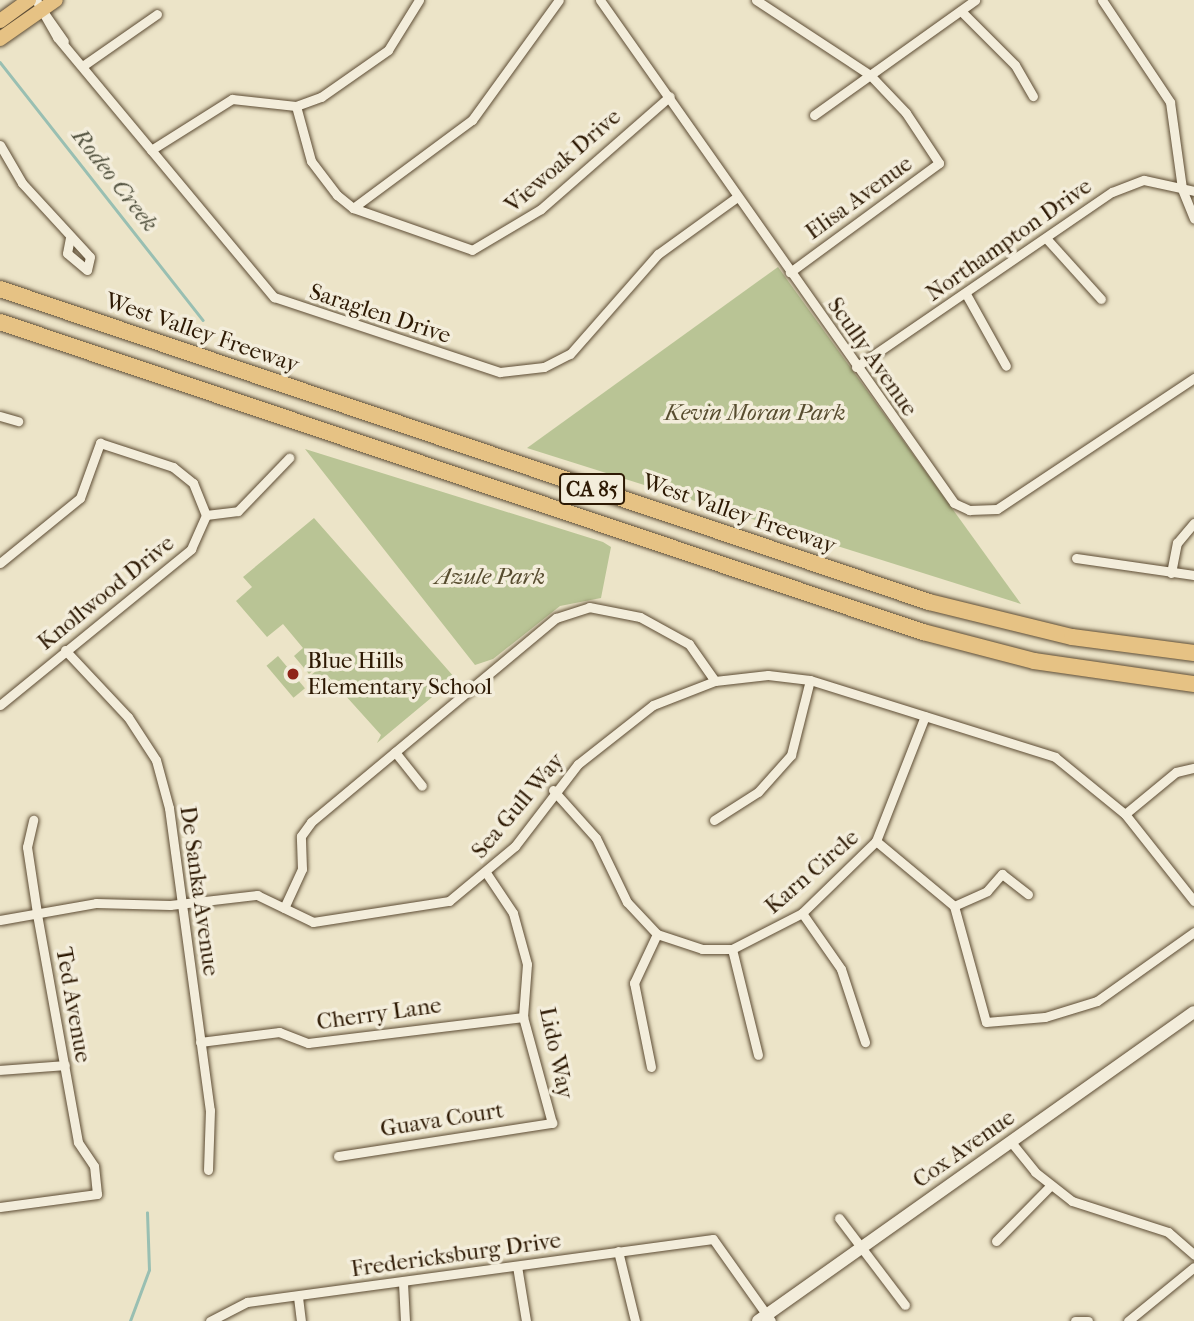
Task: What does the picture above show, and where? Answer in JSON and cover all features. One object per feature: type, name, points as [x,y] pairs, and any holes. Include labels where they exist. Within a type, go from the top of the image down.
[{"type":"highway","name":"West Valley Freeway","points":[[0,289],[929,602],[1062,635],[1194,653]]},
{"type":"highway","name":"CA 85","points":[[0,322],[923,632],[1034,661],[1194,684]]},
{"type":"main road","points":[[0,21],[29,0]]},
{"type":"main road","points":[[0,39],[39,5],[57,0]]},
{"type":"main road","name":"Cox Avenue","points":[[765,1319],[862,1247],[1194,1012]]},
{"type":"street","points":[[152,150],[232,99],[296,106],[321,97],[388,50],[419,0]]},
{"type":"street","points":[[353,208],[472,120],[559,0]]},
{"type":"street","name":"Scully Avenue","points":[[600,0],[670,96],[942,491],[954,503],[983,512],[1025,492],[1194,378]]},
{"type":"street","points":[[755,0],[870,75]]},
{"type":"street","points":[[814,115],[975,0]]},
{"type":"street","points":[[1102,0],[1170,102],[1182,189],[1194,219]]},
{"type":"street","name":"Saraglen Drive","points":[[39,5],[44,21],[64,41],[274,296],[500,372],[544,367],[570,354],[658,254],[737,197]]},
{"type":"street","points":[[961,11],[1015,65],[1033,96]]},
{"type":"street","points":[[84,65],[157,14]]},
{"type":"street","name":"Elisa Avenue","points":[[790,272],[926,176],[939,163],[933,150],[870,75]]},
{"type":"street","name":"Viewoak Drive","points":[[296,106],[311,161],[353,208],[472,250],[490,244],[541,209],[670,96]]},
{"type":"street","points":[[0,145],[22,183],[70,237]]},
{"type":"street","name":"Northampton Drive","points":[[856,368],[1112,192],[1144,180],[1194,191]]},
{"type":"street","points":[[1046,238],[1101,299]]},
{"type":"street","points":[[966,294],[1006,366]]},
{"type":"street","points":[[0,416],[18,421]]},
{"type":"street","points":[[0,563],[80,498],[100,443],[173,467],[193,483],[206,515],[238,511],[278,477],[289,458]]},
{"type":"street","name":"Knollwood Drive","points":[[0,705],[191,549],[206,515]]},
{"type":"street","points":[[1171,573],[1177,543],[1194,523]]},
{"type":"street","points":[[1076,558],[1194,575]]},
{"type":"street","points":[[284,908],[302,869],[301,836],[311,822],[395,751],[572,610],[608,608],[667,629],[689,644],[715,681]]},
{"type":"street","name":"De Sanka Avenue","points":[[65,650],[128,717],[156,760],[169,807],[180,904],[210,1110],[208,1170]]},
{"type":"street","points":[[714,820],[758,792],[791,755],[810,680]]},
{"type":"street","name":"Sea Gull Way","points":[[0,920],[96,903],[180,904],[257,895],[313,922],[431,905],[458,896],[487,874],[515,846],[554,790],[653,705],[715,681],[810,680],[1055,757],[1125,814],[1194,901]]},
{"type":"street","name":"Karn Circle","points":[[554,790],[596,838],[627,902],[657,934],[702,949],[732,949],[802,913],[876,841],[925,716]]},
{"type":"street","points":[[395,751],[422,786]]},
{"type":"street","points":[[1125,814],[1176,772],[1194,768]]},
{"type":"street","name":"Ted Avenue","points":[[0,1207],[97,1194],[94,1166],[78,1142],[37,913],[27,848],[33,820]]},
{"type":"street","points":[[876,841],[954,906],[986,1022],[1045,1017],[1097,1001],[1194,932]]},
{"type":"street","name":"Lido Way","points":[[487,874],[513,913],[527,964],[523,1017],[552,1123]]},
{"type":"street","points":[[954,906],[987,891],[1002,874],[1028,894]]},
{"type":"street","points":[[802,913],[841,969],[865,1042]]},
{"type":"street","points":[[651,1067],[634,983],[657,934]]},
{"type":"street","points":[[732,949],[758,1055]]},
{"type":"street","name":"Cherry Lane","points":[[200,1042],[279,1032],[308,1043],[523,1017]]},
{"type":"street","points":[[0,1070],[65,1065]]},
{"type":"street","name":"Guava Court","points":[[338,1156],[552,1123]]},
{"type":"street","points":[[1010,1142],[1050,1186],[1096,1211],[1168,1232],[1194,1255]]},
{"type":"street","points":[[996,1241],[1050,1186]]},
{"type":"street","points":[[839,1218],[905,1305]]},
{"type":"street","name":"Fredericksburg Drive","points":[[210,1321],[247,1301],[298,1297],[713,1239],[765,1319]]},
{"type":"street","points":[[618,1251],[635,1321]]},
{"type":"street","points":[[517,1266],[526,1321]]},
{"type":"street","points":[[1128,1321],[1194,1267]]},
{"type":"street","points":[[403,1283],[405,1321]]},
{"type":"street","points":[[298,1297],[301,1321]]},
{"type":"street","points":[[1075,1321],[1088,1321]]},
{"type":"green space","name":"Kevin Moran Park","points":[[778,267],[1021,604],[527,448]]},
{"type":"green space","name":"Azule Park","points":[[305,449],[603,542],[611,547],[601,598],[560,606],[493,659],[475,665]]},
{"type":"green space","points":[[314,518],[455,678],[377,743],[381,735],[326,674],[334,686],[326,693],[311,675],[320,668],[307,653],[318,666],[309,674],[294,656],[303,648],[283,624],[267,637],[236,601],[252,587],[243,577]]},
{"type":"green space","points":[[278,656],[305,688],[294,698],[267,666]]},
{"type":"waterway","name":"Rodeo Creek","points":[[0,62],[203,320]]},
{"type":"waterway","name":"Rodeo Creek","points":[[130,1321],[149,1270],[147,1213]]},
{"type":"place","name":"Blue Hills Elementary School","points":[[293,674]]}]
